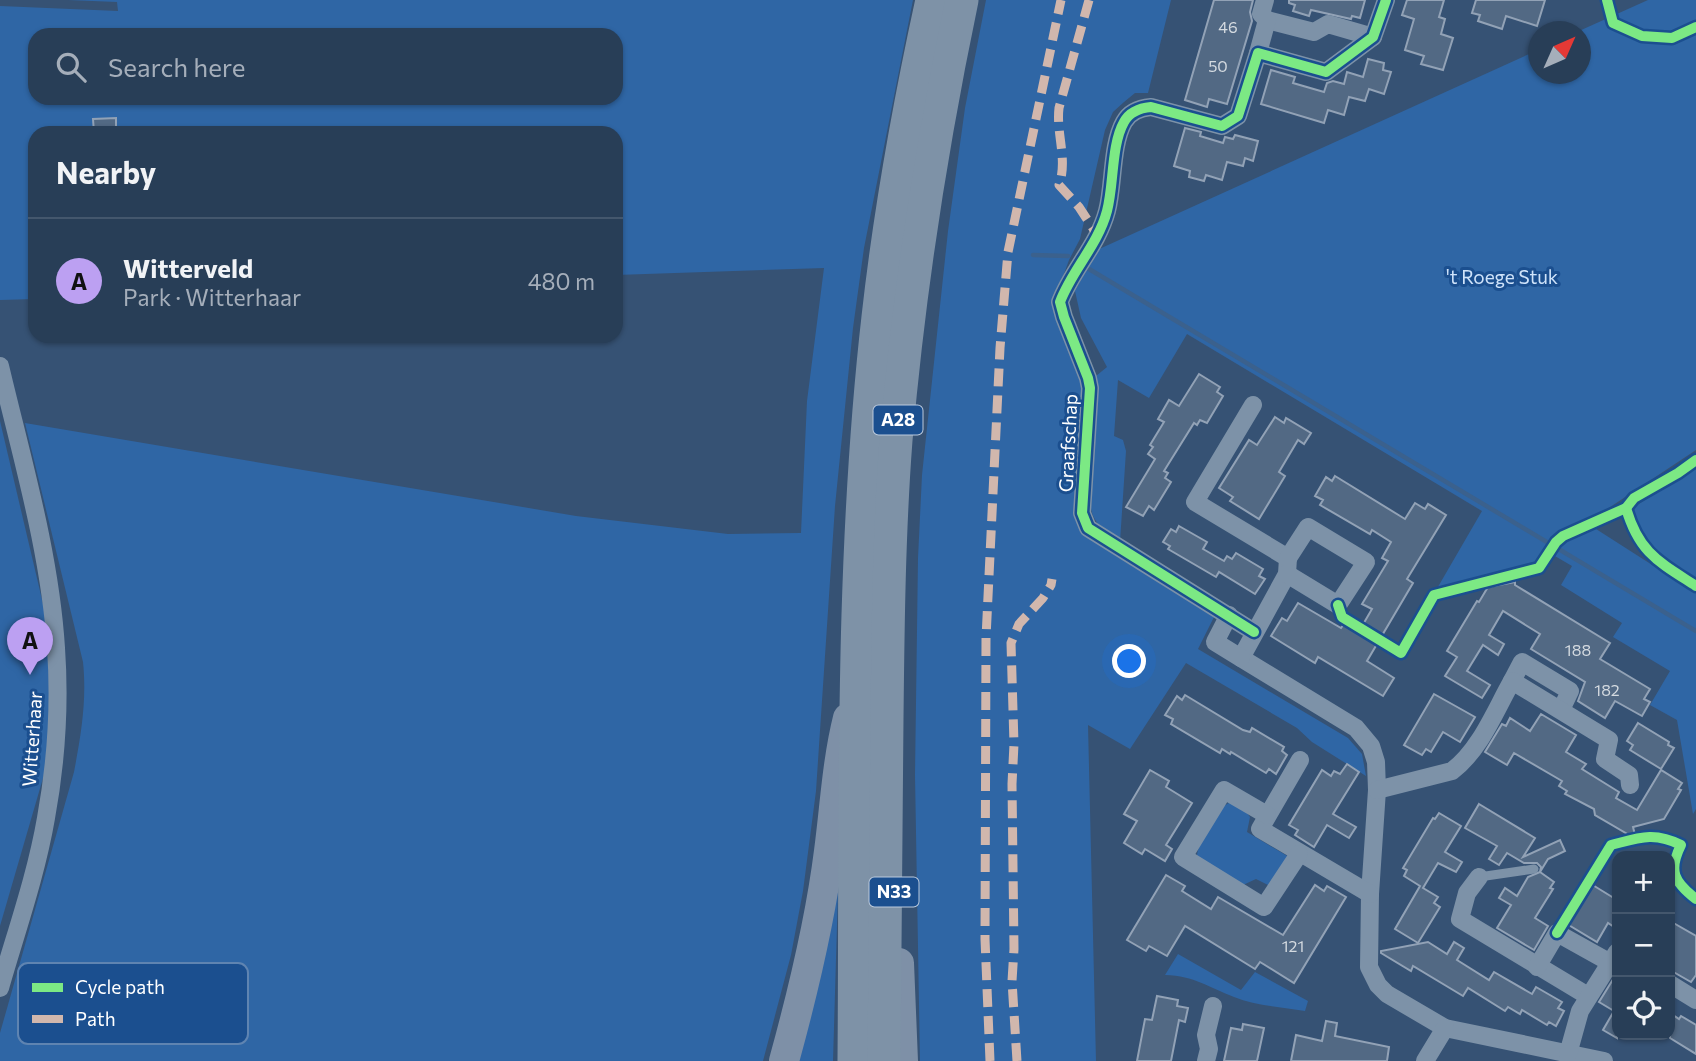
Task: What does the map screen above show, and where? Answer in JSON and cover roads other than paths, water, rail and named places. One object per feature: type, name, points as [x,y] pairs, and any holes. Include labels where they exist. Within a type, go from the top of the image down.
[{"type":"highway","name":"A28","points":[[854,1061],[857,681],[866,456],[878,317],[897,181],[932,0]]},
{"type":"highway","name":"A28","points":[[884,1061],[886,772],[896,442],[910,297],[929,166],[962,0]]},
{"type":"highway","points":[[784,1061],[810,968],[829,851],[839,755],[857,681]]},
{"type":"highway","name":"N33","points":[[886,772],[903,1061]]},
{"type":"street","name":"Graafschap","points":[[1254,632],[1096,534],[1085,521],[1082,513],[1090,388],[1085,367],[1063,317],[1060,302],[1096,240],[1107,211],[1120,132],[1128,116],[1143,107],[1151,107],[1222,126],[1238,116],[1267,20],[1261,15],[1265,0]]},
{"type":"street","points":[[1258,53],[1326,72],[1373,37],[1386,0]]},
{"type":"street","points":[[1267,20],[1314,32],[1328,24],[1373,37]]},
{"type":"street","name":"Witterhaar","points":[[0,366],[34,509],[52,604],[57,696],[55,753],[46,819],[0,988]]},
{"type":"street","points":[[1241,657],[1287,566],[1195,502],[1254,405]]},
{"type":"street","points":[[1229,615],[1215,642],[1356,728],[1371,746],[1376,762],[1377,790],[1370,894],[1369,967],[1378,985],[1387,994],[1445,1028],[1604,1061]]},
{"type":"street","points":[[1377,790],[1452,771],[1462,764],[1522,662],[1570,691],[1561,710],[1609,740],[1605,759],[1629,775],[1630,785]]},
{"type":"street","points":[[1300,760],[1260,830],[1370,894]]},
{"type":"street","points":[[1267,816],[1224,790],[1183,857],[1265,907],[1298,854]]},
{"type":"street","points":[[1479,877],[1467,893],[1460,919],[1588,996]]},
{"type":"street","points":[[1537,967],[1557,933],[1612,957]]},
{"type":"street","points":[[1568,1054],[1580,1011],[1612,959]]},
{"type":"street","points":[[1675,987],[1696,1000]]},
{"type":"street","points":[[1206,1061],[1209,1049],[1206,1035],[1213,1006]]},
{"type":"street","points":[[1425,1061],[1445,1028]]},
{"type":"lane","points":[[1479,877],[1534,869]]},
{"type":"waterway","points":[[1033,255],[1068,256]]},
{"type":"waterway","points":[[1089,269],[1696,631]]},
{"type":"place","name":"Witterveld","points":[[30,675]]},
{"type":"park label","name":"'t Roege Stuk","points":[[1502,277]]}]
